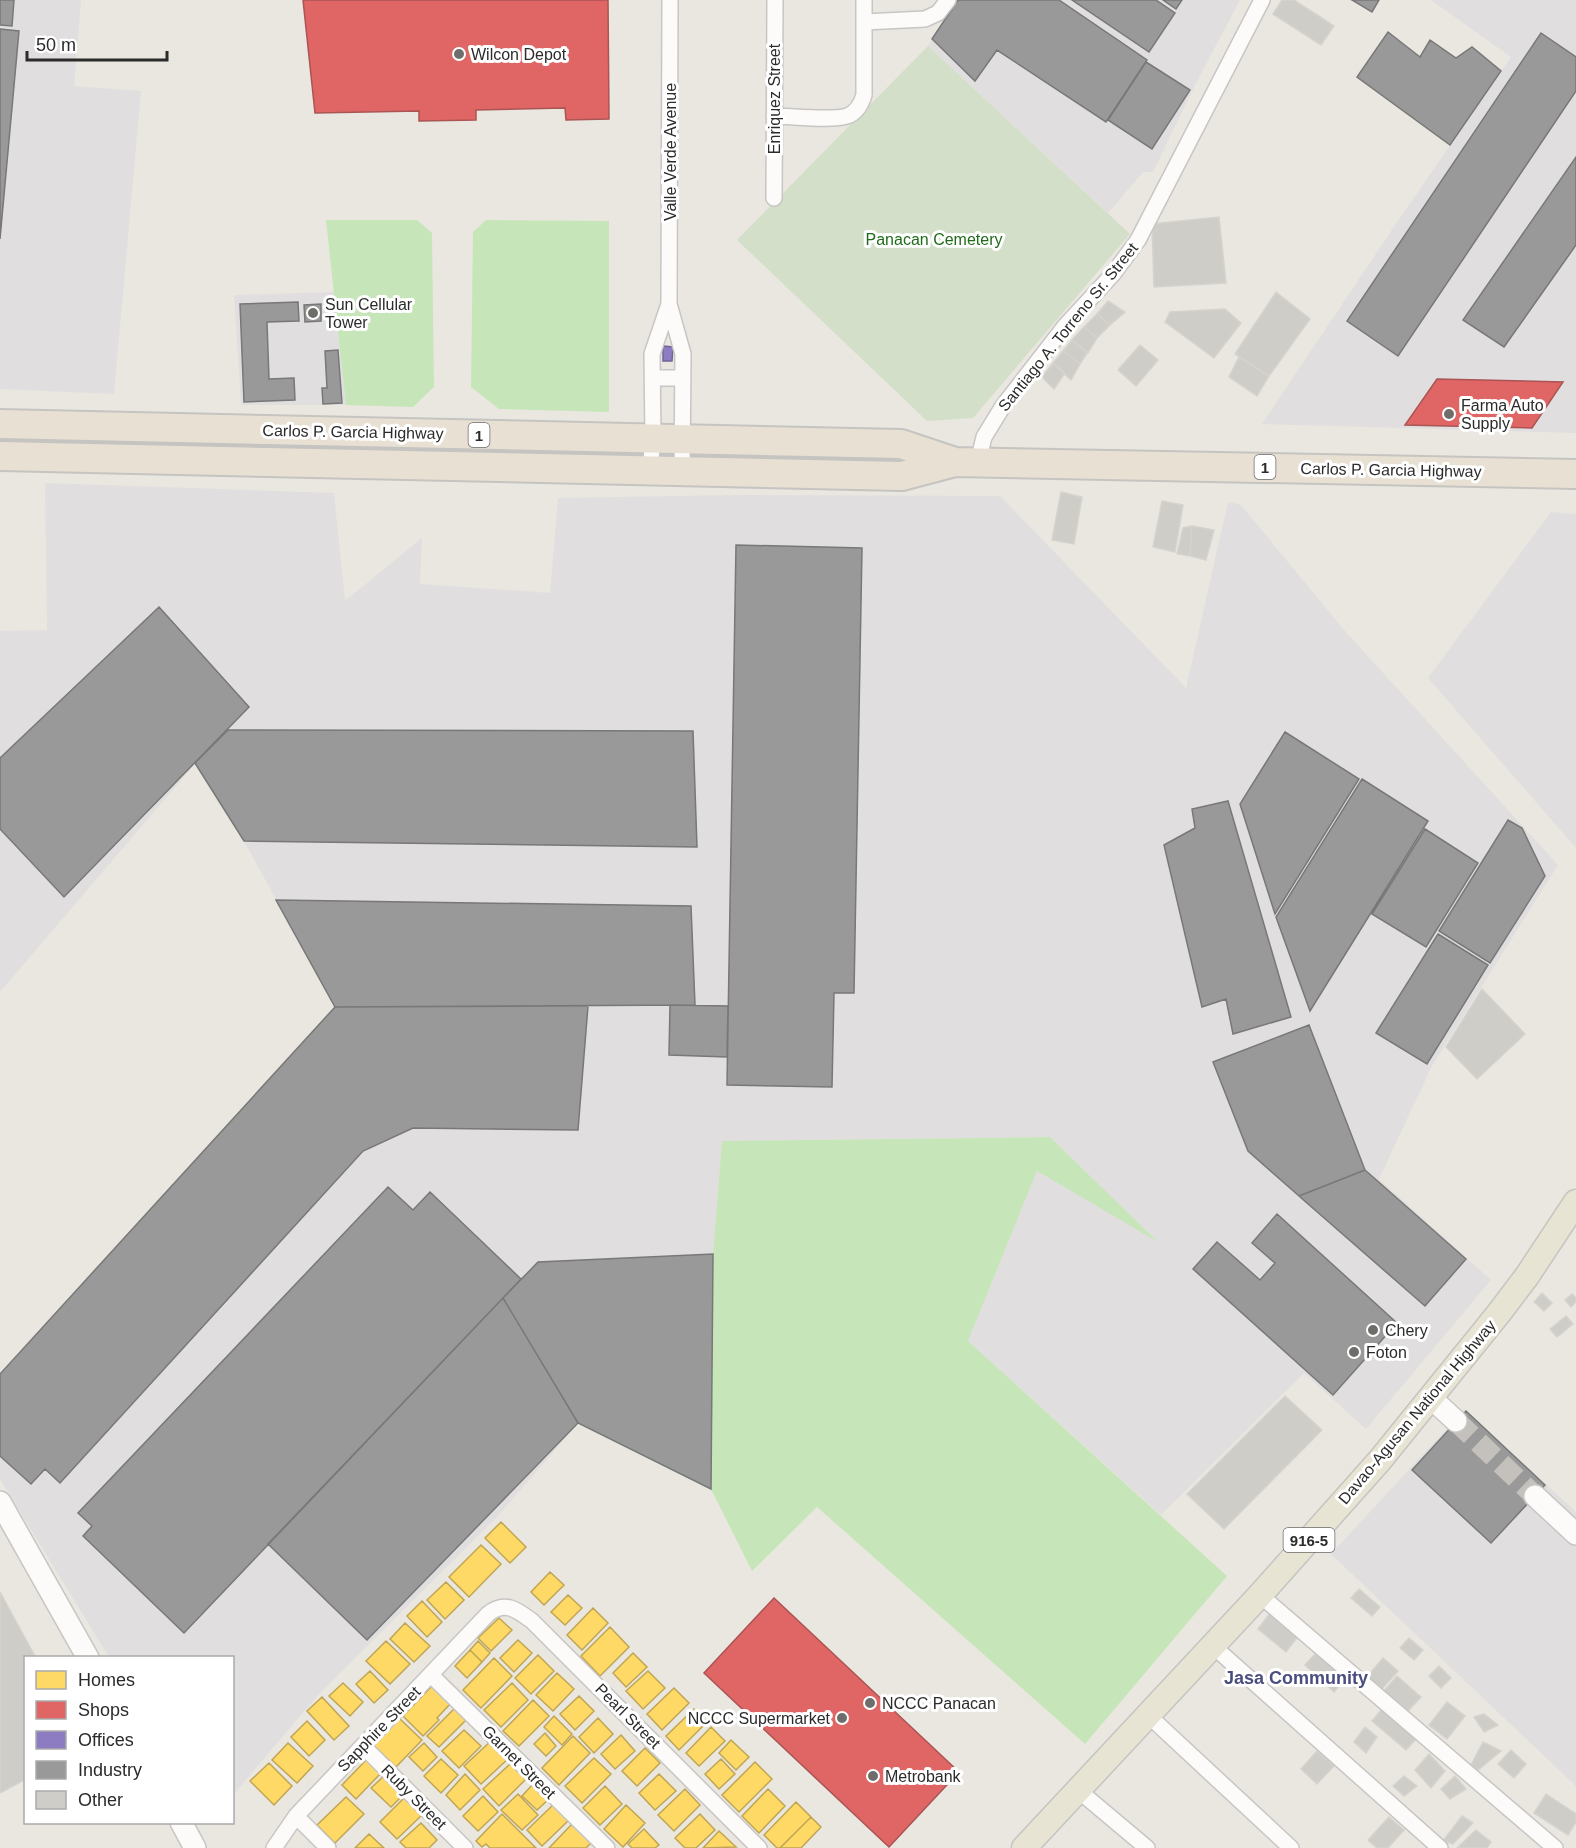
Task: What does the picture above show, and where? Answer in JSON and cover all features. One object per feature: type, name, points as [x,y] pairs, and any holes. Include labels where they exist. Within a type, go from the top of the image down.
[{"type":"highway","name":"Carlos P. Garcia Highway","points":[[0,424],[901,444],[966,462]]},
{"type":"highway","name":"Carlos P. Garcia Highway","points":[[0,456],[902,476],[966,462],[1576,474]]},
{"type":"main road","name":"Davao-Agusan National Highway","points":[[1024,1848],[1260,1595],[1380,1460],[1432,1399],[1527,1276],[1576,1202]]},
{"type":"street","name":"Valle Verde Avenue","points":[[670,0],[669,304],[683,354],[682,471]]},
{"type":"street","name":"Enriquez Street","points":[[774,198],[775,0]]},
{"type":"street","points":[[774,116],[841,118],[856,111],[864,95],[864,0]]},
{"type":"street","points":[[864,22],[925,19],[938,13],[948,0]]},
{"type":"street","name":"Santiago A. Torreno Sr. Street","points":[[966,462],[1009,398],[1065,326],[1113,274],[1138,240],[1262,0]]},
{"type":"street","name":"Valle Verde Avenue","points":[[650,470],[652,354],[669,304]]},
{"type":"street","points":[[653,378],[683,378]]},
{"type":"street","points":[[1432,1399],[1456,1422]]},
{"type":"street","points":[[1535,1496],[1576,1534]]},
{"type":"street","points":[[0,1502],[87,1656]]},
{"type":"street","points":[[1260,1595],[1555,1848]]},
{"type":"street","name":"Pearl Street","points":[[488,1614],[495,1608],[506,1606],[532,1621],[759,1848]]},
{"type":"street","name":"Sapphire Street","points":[[274,1848],[296,1816],[488,1614]]},
{"type":"street","points":[[1213,1646],[1440,1848]]},
{"type":"street","name":"Garnet Street","points":[[431,1675],[607,1848]]},
{"type":"street","points":[[1148,1715],[1291,1848]]},
{"type":"street","name":"Ruby Street","points":[[363,1746],[465,1848]]},
{"type":"street","points":[[1078,1790],[1148,1848]]},
{"type":"street","points":[[296,1816],[328,1848]]},
{"type":"street","points":[[182,1824],[195,1848]]},
{"type":"shaded area","points":[[0,0],[81,0],[74,86],[141,91],[114,394],[0,389]]},
{"type":"shaded area","points":[[955,0],[1240,0],[1153,172],[1143,172],[1108,213],[928,46]]},
{"type":"shaded area","points":[[1431,0],[1576,0],[1576,433],[1262,424],[1511,57]]},
{"type":"shaded area","points":[[334,292],[346,405],[241,405],[234,295]]},
{"type":"shaded area","points":[[45,483],[334,493],[345,601],[422,538],[420,584],[550,593],[558,498],[737,495],[1000,496],[1186,688],[1228,502],[1241,505],[1345,631],[1558,865],[1432,1066],[1379,1179],[1491,1280],[1366,1429],[1304,1373],[1161,1515],[968,1341],[1037,1171],[1156,1240],[1050,1137],[722,1141],[713,1254],[711,1489],[578,1423],[498,1516],[319,1694],[234,1794],[234,1656],[108,1656],[0,1479],[0,1374],[335,1007],[244,841],[195,764],[0,992],[0,631],[47,630]]},
{"type":"shaded area","points":[[1551,512],[1576,514],[1576,848],[1428,678]]},
{"type":"shaded area","points":[[1465,1409],[1576,1512],[1576,1786],[1331,1554]]},
{"type":"green space","name":"Panacan Cemetery","points":[[928,46],[1130,234],[973,418],[927,421],[737,240]]},
{"type":"green space","points":[[326,220],[417,220],[432,233],[434,387],[413,407],[346,405]]},
{"type":"green space","points":[[486,220],[609,221],[609,412],[499,409],[471,387],[473,232]]},
{"type":"green space","points":[[1050,1137],[1158,1242],[1037,1171],[968,1341],[1227,1576],[1085,1744],[817,1507],[752,1571],[711,1489],[713,1254],[722,1141]]},
{"type":"building: Homes","points":[[501,1522],[526,1547],[510,1563],[485,1538]]},
{"type":"building: Homes","points":[[481,1545],[501,1564],[469,1597],[449,1577]]},
{"type":"building: Homes","points":[[550,1572],[564,1585],[544,1605],[531,1592]]},
{"type":"building: Homes","points":[[446,1582],[464,1600],[445,1619],[427,1600]]},
{"type":"building: Homes","points":[[568,1595],[582,1608],[565,1625],[551,1612]]},
{"type":"building: Homes","points":[[422,1601],[442,1622],[427,1637],[407,1616]]},
{"type":"building: Homes","points":[[593,1608],[608,1623],[582,1650],[567,1635]]},
{"type":"building: Homes","points":[[499,1618],[512,1630],[491,1651],[478,1638]]},
{"type":"building: Homes","points":[[405,1623],[430,1646],[414,1662],[390,1639]]},
{"type":"building: Homes","points":[[610,1627],[629,1647],[600,1676],[581,1656]]},
{"type":"building: Homes","points":[[518,1640],[532,1653],[514,1672],[500,1658]]},
{"type":"building: Homes","points":[[386,1641],[410,1664],[390,1684],[366,1661]]},
{"type":"building: Homes","points":[[478,1641],[490,1653],[482,1662],[470,1650]]},
{"type":"building: Homes","points":[[470,1650],[482,1662],[467,1678],[455,1666]]},
{"type":"building: Homes","points":[[633,1653],[647,1667],[626,1687],[613,1673]]},
{"type":"building: Homes","points":[[538,1655],[554,1671],[531,1694],[515,1678]]},
{"type":"building: Homes","points":[[494,1658],[512,1676],[481,1708],[463,1690]]},
{"type":"building: Homes","points":[[370,1671],[388,1690],[374,1703],[356,1684]]},
{"type":"building: Homes","points":[[648,1671],[665,1688],[643,1709],[626,1691]]},
{"type":"building: Homes","points":[[557,1673],[574,1689],[553,1711],[536,1695]]},
{"type":"building: Homes","points":[[343,1683],[363,1702],[350,1716],[329,1696]]},
{"type":"building: Homes","points":[[512,1683],[528,1700],[501,1727],[484,1710]]},
{"type":"building: Homes","points":[[433,1685],[451,1703],[437,1718],[439,1720],[423,1736],[403,1716]]},
{"type":"building: Homes","points":[[674,1688],[689,1703],[662,1730],[647,1714]]},
{"type":"building: Homes","points":[[579,1696],[594,1711],[575,1730],[560,1714]]},
{"type":"building: Homes","points":[[322,1697],[349,1726],[334,1740],[307,1711]]},
{"type":"building: Homes","points":[[533,1700],[549,1716],[519,1746],[503,1731]]},
{"type":"building: Homes","points":[[454,1709],[466,1720],[439,1747],[427,1736]]},
{"type":"building: Homes","points":[[694,1709],[707,1722],[679,1750],[666,1736]]},
{"type":"building: Homes","points":[[554,1716],[572,1734],[562,1745],[544,1727]]},
{"type":"building: Homes","points":[[399,1718],[422,1740],[396,1767],[373,1745]]},
{"type":"building: Homes","points":[[598,1718],[613,1734],[594,1753],[579,1737]]},
{"type":"building: Homes","points":[[307,1721],[325,1740],[309,1756],[291,1737]]},
{"type":"building: Homes","points":[[711,1727],[725,1741],[699,1766],[686,1753]]},
{"type":"building: Homes","points":[[464,1730],[481,1746],[459,1768],[442,1751]]},
{"type":"building: Homes","points":[[545,1733],[556,1746],[546,1756],[534,1744]]},
{"type":"building: Homes","points":[[621,1735],[635,1751],[615,1769],[601,1754]]},
{"type":"building: Homes","points":[[573,1736],[590,1753],[559,1785],[542,1768]]},
{"type":"building: Homes","points":[[492,1740],[509,1758],[481,1784],[464,1766]]},
{"type":"building: Homes","points":[[731,1740],[749,1757],[736,1770],[719,1753]]},
{"type":"building: Homes","points":[[288,1743],[313,1766],[297,1783],[272,1760]]},
{"type":"building: Homes","points":[[424,1743],[437,1757],[423,1771],[409,1757]]},
{"type":"building: Homes","points":[[645,1748],[660,1763],[637,1786],[622,1771]]},
{"type":"building: Homes","points":[[594,1758],[611,1774],[582,1803],[565,1786]]},
{"type":"building: Homes","points":[[367,1759],[381,1773],[356,1799],[342,1785]]},
{"type":"building: Homes","points":[[441,1759],[458,1775],[441,1793],[424,1776]]},
{"type":"building: Homes","points":[[721,1759],[735,1774],[719,1789],[705,1774]]},
{"type":"building: Homes","points":[[755,1762],[772,1779],[739,1812],[722,1795]]},
{"type":"building: Homes","points":[[269,1763],[292,1786],[274,1805],[250,1781]]},
{"type":"building: Homes","points":[[511,1763],[526,1779],[499,1806],[483,1789]]},
{"type":"building: Homes","points":[[465,1774],[480,1790],[460,1810],[446,1795]]},
{"type":"building: Homes","points":[[659,1774],[676,1791],[655,1810],[639,1793]]},
{"type":"building: Homes","points":[[384,1776],[403,1795],[391,1807],[371,1788]]},
{"type":"building: Homes","points":[[533,1784],[549,1799],[537,1810],[522,1796]]},
{"type":"building: Homes","points":[[605,1786],[622,1804],[600,1825],[583,1808]]},
{"type":"building: Homes","points":[[685,1789],[700,1805],[674,1831],[658,1815]]},
{"type":"building: Homes","points":[[768,1789],[785,1806],[759,1833],[742,1816]]},
{"type":"building: Homes","points":[[518,1794],[538,1815],[522,1830],[501,1810]]},
{"type":"building: Homes","points":[[483,1796],[498,1812],[478,1831],[463,1816]]},
{"type":"building: Homes","points":[[346,1797],[364,1814],[335,1843],[317,1825]]},
{"type":"building: Homes","points":[[405,1797],[422,1815],[397,1839],[380,1822]]},
{"type":"building: Homes","points":[[796,1802],[811,1817],[780,1848],[777,1848],[764,1835]]},
{"type":"building: Homes","points":[[554,1804],[569,1820],[542,1846],[527,1830]]},
{"type":"building: Homes","points":[[626,1805],[645,1823],[623,1847],[604,1829]]},
{"type":"building: Homes","points":[[502,1814],[536,1848],[490,1848],[486,1844],[482,1847],[476,1841]]},
{"type":"building: Homes","points":[[700,1814],[715,1830],[696,1848],[685,1848],[675,1838]]},
{"type":"building: Homes","points":[[811,1817],[821,1827],[801,1848],[780,1848]]},
{"type":"building: Homes","points":[[421,1823],[437,1840],[429,1848],[406,1848],[400,1842]]},
{"type":"building: Homes","points":[[572,1824],[591,1843],[586,1848],[549,1848]]},
{"type":"building: Homes","points":[[644,1829],[659,1845],[655,1848],[632,1848],[628,1844]]},
{"type":"building: Homes","points":[[719,1831],[736,1847],[703,1848]]},
{"type":"building: Homes","points":[[369,1834],[384,1848],[355,1848]]},
{"type":"building: Shops","name":"Wilcon Depot","points":[[303,0],[608,0],[609,119],[566,120],[565,108],[476,110],[476,120],[419,121],[419,111],[315,113]]},
{"type":"building: Shops","points":[[1437,379],[1563,382],[1532,428],[1405,425]]},
{"type":"building: Shops","points":[[774,1598],[959,1772],[889,1847],[704,1673]]},
{"type":"building: Offices","points":[[663,346],[673,347],[672,361],[663,361]]},
{"type":"building: Industry","points":[[0,0],[14,0],[12,26],[0,25]]},
{"type":"building: Industry","points":[[958,0],[1059,0],[1147,60],[1106,122],[997,50],[975,81],[932,39]]},
{"type":"building: Industry","points":[[1072,0],[1156,0],[1175,13],[1149,52]]},
{"type":"building: Industry","points":[[1163,0],[1182,0],[1176,9]]},
{"type":"building: Industry","points":[[1352,0],[1379,0],[1372,12]]},
{"type":"building: Industry","points":[[0,29],[19,31],[0,239]]},
{"type":"building: Industry","points":[[1388,32],[1420,57],[1430,40],[1456,58],[1472,47],[1501,71],[1450,145],[1357,77]]},
{"type":"building: Industry","points":[[1541,33],[1576,57],[1576,91],[1398,356],[1347,321]]},
{"type":"building: Industry","points":[[1146,62],[1190,90],[1152,149],[1108,120]]},
{"type":"building: Industry","points":[[1576,157],[1576,245],[1504,347],[1463,320]]},
{"type":"building: Industry","points":[[298,302],[299,321],[267,322],[269,379],[294,378],[295,400],[244,402],[240,304]]},
{"type":"building: Industry","name":"Sun Cellular Tower","points":[[321,304],[321,321],[305,322],[304,305]]},
{"type":"building: Industry","points":[[338,350],[342,403],[323,404],[322,388],[327,388],[325,351]]},
{"type":"building: Industry","points":[[736,545],[862,548],[854,993],[834,993],[832,1087],[727,1085]]},
{"type":"building: Industry","points":[[159,607],[249,707],[64,897],[0,829],[0,758]]},
{"type":"building: Industry","points":[[228,730],[693,731],[697,847],[244,841],[195,763]]},
{"type":"building: Industry","points":[[1285,732],[1359,779],[1275,914],[1240,804]]},
{"type":"building: Industry","points":[[1362,779],[1428,821],[1310,1011],[1276,917]]},
{"type":"building: Industry","points":[[1228,801],[1291,1017],[1233,1034],[1226,999],[1202,1007],[1164,845],[1195,828],[1192,809]]},
{"type":"building: Industry","points":[[1508,820],[1522,828],[1545,876],[1490,963],[1439,931]]},
{"type":"building: Industry","points":[[1425,829],[1478,863],[1426,947],[1372,914]]},
{"type":"building: Industry","points":[[276,900],[691,906],[695,1005],[335,1007]]},
{"type":"building: Industry","points":[[1438,934],[1488,965],[1427,1064],[1376,1033]]},
{"type":"building: Industry","points":[[670,1005],[728,1006],[727,1057],[669,1055]]},
{"type":"building: Industry","points":[[588,1006],[578,1130],[413,1128],[363,1151],[60,1483],[45,1469],[31,1484],[0,1456],[0,1374],[335,1007]]},
{"type":"building: Industry","points":[[1309,1025],[1365,1170],[1299,1196],[1248,1151],[1213,1062]]},
{"type":"building: Industry","points":[[1365,1170],[1466,1259],[1425,1306],[1299,1196]]},
{"type":"building: Industry","points":[[388,1187],[413,1210],[430,1192],[521,1279],[184,1633],[83,1536],[92,1526],[78,1513]]},
{"type":"building: Industry","points":[[1277,1214],[1397,1323],[1333,1395],[1193,1269],[1217,1242],[1260,1280],[1275,1263],[1252,1243]]},
{"type":"building: Industry","points":[[713,1254],[711,1489],[578,1423],[503,1298],[538,1262]]},
{"type":"building: Industry","points":[[503,1298],[578,1423],[367,1640],[268,1544]]},
{"type":"building: Industry","points":[[1466,1411],[1545,1485],[1491,1543],[1412,1470]]},
{"type":"building: Other","points":[[1282,0],[1294,0],[1334,26],[1321,45],[1273,14]]},
{"type":"building: Other","points":[[1219,217],[1226,283],[1154,287],[1152,224]]},
{"type":"building: Other","points":[[1276,292],[1310,319],[1269,376],[1235,354]]},
{"type":"building: Other","points":[[1108,301],[1125,312],[1110,325],[1097,314]]},
{"type":"building: Other","points":[[1225,309],[1241,323],[1214,358],[1165,322],[1170,312]]},
{"type":"building: Other","points":[[1097,314],[1110,325],[1097,338],[1084,327]]},
{"type":"building: Other","points":[[1084,327],[1097,338],[1088,353],[1072,340]]},
{"type":"building: Other","points":[[1072,340],[1087,353],[1080,364],[1063,351]]},
{"type":"building: Other","points":[[1140,345],[1158,360],[1136,386],[1118,370]]},
{"type":"building: Other","points":[[1063,351],[1080,364],[1071,380],[1053,363]]},
{"type":"building: Other","points":[[1239,357],[1269,376],[1257,396],[1229,377]]},
{"type":"building: Other","points":[[1053,363],[1065,373],[1054,389],[1042,377]]},
{"type":"building: Other","points":[[1061,492],[1082,497],[1074,544],[1052,540]]},
{"type":"building: Other","points":[[1162,501],[1183,505],[1175,552],[1153,547]]},
{"type":"building: Other","points":[[1192,526],[1214,530],[1206,560],[1190,556]]},
{"type":"building: Other","points":[[1192,526],[1190,556],[1177,554],[1183,528]]},
{"type":"building: Other","points":[[1482,989],[1525,1034],[1477,1079],[1446,1047]]},
{"type":"building: Other","points":[[1542,1293],[1552,1303],[1544,1311],[1534,1302]]},
{"type":"building: Other","points":[[1572,1294],[1576,1302],[1571,1307],[1565,1300]]},
{"type":"building: Other","points":[[1566,1316],[1573,1324],[1557,1337],[1550,1329]]},
{"type":"building: Other","points":[[1285,1396],[1322,1430],[1224,1529],[1187,1494]]},
{"type":"building: Other","points":[[1359,1589],[1380,1607],[1372,1616],[1351,1598]]},
{"type":"building: Other","points":[[0,1592],[35,1656],[24,1656],[24,1780],[0,1793]]},
{"type":"building: Other","points":[[1271,1612],[1299,1635],[1286,1652],[1258,1629]]},
{"type":"building: Other","points":[[1409,1638],[1423,1650],[1414,1660],[1400,1648]]},
{"type":"building: Other","points":[[1316,1653],[1345,1679],[1334,1692],[1305,1665]]},
{"type":"building: Other","points":[[1383,1658],[1398,1671],[1380,1691],[1366,1678]]},
{"type":"building: Other","points":[[1439,1666],[1451,1678],[1441,1688],[1429,1676]]},
{"type":"building: Other","points":[[1397,1676],[1421,1697],[1408,1711],[1384,1691]]},
{"type":"building: Other","points":[[1447,1702],[1465,1716],[1447,1739],[1429,1725]]},
{"type":"building: Other","points":[[1382,1709],[1417,1738],[1406,1750],[1372,1721]]},
{"type":"building: Other","points":[[1484,1714],[1498,1725],[1484,1732],[1474,1717]]},
{"type":"building: Other","points":[[1365,1727],[1377,1737],[1366,1753],[1354,1742]]},
{"type":"building: Other","points":[[1483,1742],[1501,1751],[1478,1770],[1471,1765]]},
{"type":"building: Other","points":[[1511,1750],[1526,1764],[1514,1778],[1498,1764]]},
{"type":"building: Other","points":[[1317,1751],[1334,1766],[1317,1784],[1301,1769]]},
{"type":"building: Other","points":[[1429,1754],[1445,1771],[1431,1788],[1415,1770]]},
{"type":"building: Other","points":[[1404,1776],[1417,1786],[1404,1796],[1393,1786]]},
{"type":"building: Other","points":[[1455,1776],[1466,1789],[1450,1799],[1441,1789]]},
{"type":"building: Other","points":[[1546,1794],[1576,1814],[1576,1822],[1568,1835],[1534,1813]]},
{"type":"building: Other","points":[[1462,1816],[1473,1823],[1453,1844],[1443,1841]]},
{"type":"building: Other","points":[[1389,1817],[1404,1830],[1388,1848],[1377,1848],[1368,1840]]},
{"type":"building: Other","points":[[1476,1830],[1491,1842],[1487,1848],[1457,1848]]},
{"type":"tunnel","points":[[1456,1421],[1535,1496]]},
{"type":"place","name":"Wilcon Depot","points":[[459,54]]},
{"type":"place","name":"Sun Cellular Tower","points":[[313,313]]},
{"type":"place","name":"Farma Auto Supply","points":[[1449,414]]},
{"type":"place","name":"Chery","points":[[1373,1330]]},
{"type":"place","name":"Foton","points":[[1354,1352]]},
{"type":"place","name":"NCCC Panacan","points":[[870,1703]]},
{"type":"place","name":"NCCC Supermarket","points":[[842,1718]]},
{"type":"place","name":"Metrobank","points":[[873,1776]]},
{"type":"district","name":"Jasa Community","points":[[1296,1678]]}]
